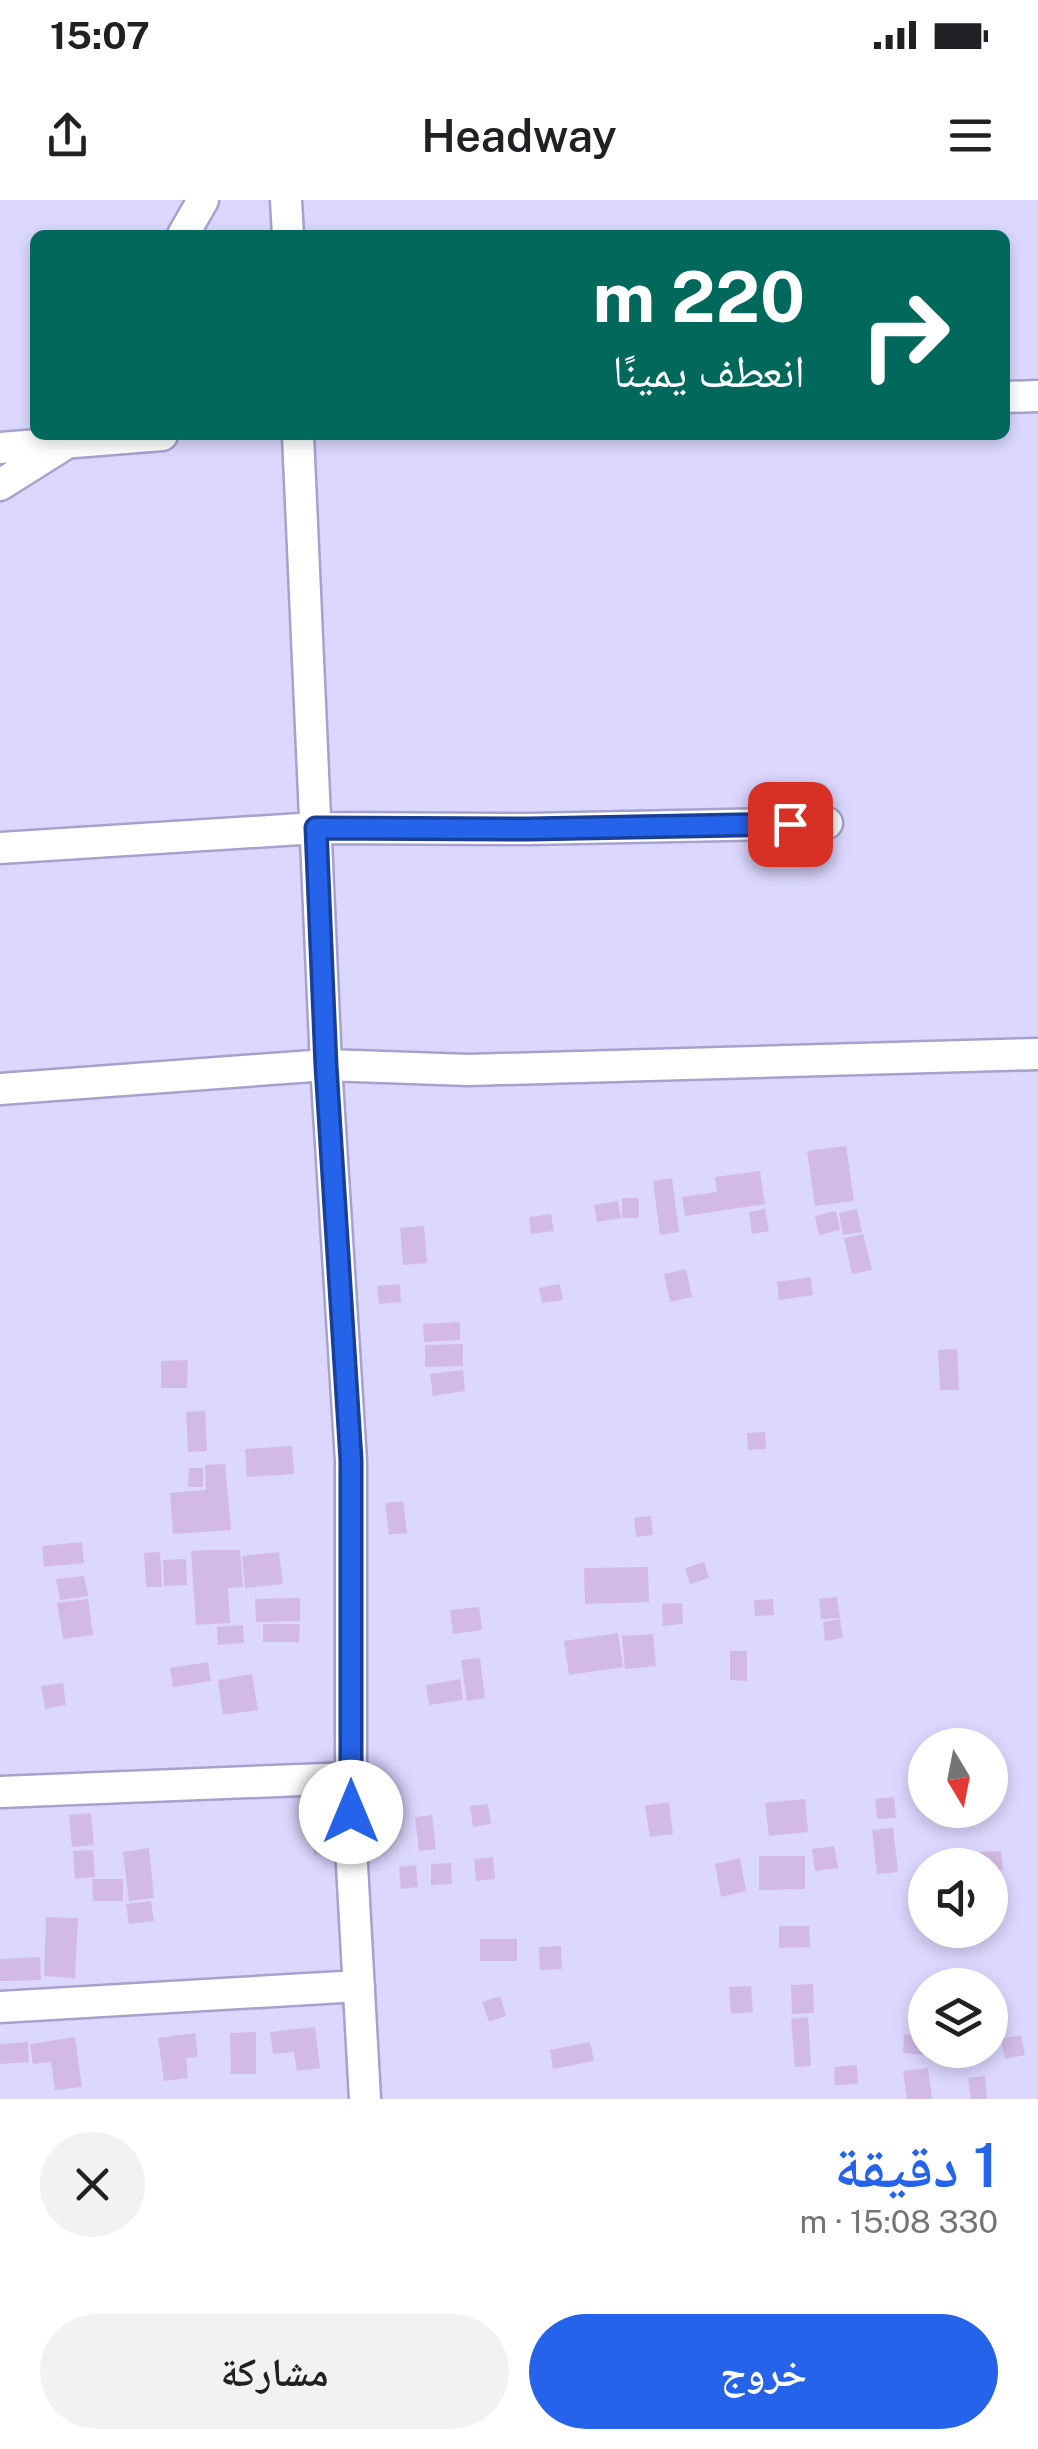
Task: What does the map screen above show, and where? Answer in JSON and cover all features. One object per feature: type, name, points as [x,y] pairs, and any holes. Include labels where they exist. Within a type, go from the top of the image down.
[{"type":"street","points":[[186,230],[202,200]]},
{"type":"street","points":[[286,200],[288,230]]},
{"type":"street","points":[[1010,397],[1038,396]]},
{"type":"street","points":[[0,448],[66,440]]},
{"type":"street","points":[[0,486],[66,440]]},
{"type":"street","points":[[298,440],[326,1066],[351,1460],[351,1847],[365,2099]]},
{"type":"street","points":[[0,848],[316,828],[529,829],[828,823]]},
{"type":"street","points":[[0,1089],[326,1066],[469,1070],[1038,1054]]},
{"type":"street","points":[[0,1792],[351,1778]]},
{"type":"street","points":[[0,2007],[359,1986]]},
{"type":"building","points":[[846,1146],[854,1201],[815,1206],[807,1151]]},
{"type":"building","points":[[760,1171],[765,1204],[685,1216],[682,1197],[717,1192],[715,1177]]},
{"type":"building","points":[[672,1178],[679,1232],[660,1235],[653,1181]]},
{"type":"building","points":[[622,1198],[639,1198],[639,1218],[622,1218]]},
{"type":"building","points":[[618,1201],[621,1218],[597,1222],[594,1205]]},
{"type":"building","points":[[765,1209],[769,1231],[752,1234],[749,1212]]},
{"type":"building","points":[[857,1209],[862,1232],[843,1235],[839,1213]]},
{"type":"building","points":[[836,1211],[840,1230],[819,1235],[815,1216]]},
{"type":"building","points":[[551,1214],[554,1231],[531,1234],[529,1217]]},
{"type":"building","points":[[424,1226],[427,1263],[403,1265],[400,1228]]},
{"type":"building","points":[[863,1234],[872,1270],[852,1274],[844,1238]]},
{"type":"building","points":[[686,1269],[692,1297],[670,1302],[664,1274]]},
{"type":"building","points":[[811,1277],[813,1295],[779,1300],[777,1282]]},
{"type":"building","points":[[400,1284],[401,1302],[379,1304],[377,1286]]},
{"type":"building","points":[[560,1284],[563,1300],[542,1303],[539,1288]]},
{"type":"building","points":[[460,1322],[460,1340],[424,1342],[423,1324]]},
{"type":"building","points":[[463,1344],[463,1366],[425,1367],[425,1345]]},
{"type":"building","points":[[957,1349],[959,1390],[940,1390],[938,1350]]},
{"type":"building","points":[[188,1360],[187,1388],[161,1388],[161,1361]]},
{"type":"building","points":[[463,1370],[465,1391],[433,1396],[430,1374]]},
{"type":"building","points":[[205,1411],[207,1451],[188,1452],[186,1412]]},
{"type":"building","points":[[765,1432],[766,1449],[748,1450],[747,1433]]},
{"type":"building","points":[[292,1446],[294,1474],[247,1477],[245,1449]]},
{"type":"building","points":[[225,1464],[231,1530],[173,1534],[170,1493],[206,1490],[205,1465]]},
{"type":"building","points":[[189,1468],[203,1468],[203,1487],[188,1487]]},
{"type":"building","points":[[403,1501],[407,1533],[389,1535],[385,1503]]},
{"type":"building","points":[[651,1516],[653,1535],[636,1537],[634,1518]]},
{"type":"building","points":[[82,1542],[84,1563],[44,1567],[42,1546]]},
{"type":"building","points":[[240,1550],[243,1587],[228,1588],[230,1623],[196,1625],[191,1551]]},
{"type":"building","points":[[160,1552],[162,1587],[146,1587],[144,1553]]},
{"type":"building","points":[[279,1552],[283,1584],[245,1588],[242,1556]]},
{"type":"building","points":[[186,1559],[187,1585],[164,1586],[163,1560]]},
{"type":"building","points":[[704,1562],[709,1578],[690,1584],[685,1568]]},
{"type":"building","points":[[648,1567],[649,1602],[585,1604],[584,1568]]},
{"type":"building","points":[[84,1576],[88,1596],[60,1600],[56,1579]]},
{"type":"building","points":[[837,1597],[840,1618],[821,1619],[819,1599]]},
{"type":"building","points":[[300,1598],[300,1621],[256,1622],[255,1599]]},
{"type":"building","points":[[88,1599],[93,1635],[63,1639],[57,1603]]},
{"type":"building","points":[[773,1599],[774,1615],[755,1616],[754,1600]]},
{"type":"building","points":[[682,1603],[683,1624],[663,1626],[662,1604]]},
{"type":"building","points":[[479,1607],[482,1630],[453,1634],[450,1610]]},
{"type":"building","points":[[840,1619],[843,1638],[825,1641],[823,1622]]},
{"type":"building","points":[[263,1624],[300,1624],[299,1642],[263,1642]]},
{"type":"building","points":[[243,1625],[244,1643],[218,1645],[217,1627]]},
{"type":"building","points":[[618,1633],[623,1667],[569,1675],[564,1641]]},
{"type":"building","points":[[653,1634],[656,1666],[625,1669],[622,1636]]},
{"type":"building","points":[[730,1651],[747,1651],[747,1681],[730,1680]]},
{"type":"building","points":[[480,1658],[485,1698],[467,1701],[461,1660]]},
{"type":"building","points":[[208,1662],[211,1681],[173,1687],[170,1668]]},
{"type":"building","points":[[252,1674],[258,1710],[223,1715],[218,1680]]},
{"type":"building","points":[[460,1679],[463,1700],[429,1705],[426,1685]]},
{"type":"building","points":[[63,1683],[66,1705],[45,1709],[41,1686]]},
{"type":"building","points":[[894,1797],[896,1818],[877,1819],[875,1799]]},
{"type":"building","points":[[805,1799],[808,1832],[769,1836],[765,1803]]},
{"type":"building","points":[[669,1802],[673,1834],[650,1837],[645,1806]]},
{"type":"building","points":[[488,1804],[491,1824],[473,1827],[470,1806]]},
{"type":"building","points":[[91,1813],[94,1845],[72,1847],[69,1815]]},
{"type":"building","points":[[432,1815],[436,1849],[419,1851],[415,1817]]},
{"type":"building","points":[[330,1819],[332,1853],[314,1855],[311,1820]]},
{"type":"building","points":[[893,1828],[898,1872],[877,1874],[872,1830]]},
{"type":"building","points":[[834,1846],[838,1868],[815,1871],[812,1849]]},
{"type":"building","points":[[149,1848],[154,1898],[129,1901],[123,1852]]},
{"type":"building","points":[[93,1850],[95,1877],[75,1879],[73,1851]]},
{"type":"building","points":[[759,1856],[805,1856],[805,1889],[759,1890]]},
{"type":"building","points":[[493,1857],[495,1879],[476,1881],[474,1859]]},
{"type":"building","points":[[740,1858],[746,1891],[721,1897],[715,1864]]},
{"type":"building","points":[[451,1863],[452,1884],[431,1885],[431,1864]]},
{"type":"building","points":[[416,1865],[418,1887],[401,1889],[399,1867]]},
{"type":"building","points":[[92,1879],[123,1879],[123,1901],[93,1901]]},
{"type":"building","points":[[151,1901],[154,1921],[129,1924],[126,1904]]},
{"type":"building","points":[[46,1917],[78,1918],[75,1978],[44,1976]]},
{"type":"building","points":[[779,1926],[809,1926],[810,1947],[779,1948]]},
{"type":"building","points":[[480,1939],[517,1939],[517,1961],[480,1961]]},
{"type":"building","points":[[561,1946],[562,1969],[540,1970],[539,1947]]},
{"type":"building","points":[[40,1957],[41,1980],[0,1981],[0,1959]]},
{"type":"building","points":[[813,1984],[814,2013],[792,2014],[791,1985]]},
{"type":"building","points":[[751,1986],[753,2012],[731,2014],[729,1987]]},
{"type":"building","points":[[500,1996],[506,2016],[489,2022],[482,2002]]},
{"type":"building","points":[[808,2017],[811,2066],[795,2067],[791,2019]]},
{"type":"building","points":[[315,2027],[320,2068],[297,2071],[294,2052],[273,2054],[270,2032]]},
{"type":"building","points":[[256,2032],[256,2074],[231,2074],[230,2033]]},
{"type":"building","points":[[195,2033],[198,2057],[186,2058],[188,2078],[164,2081],[158,2038]]},
{"type":"building","points":[[904,2034],[908,2034],[908,2053],[903,2053]]},
{"type":"building","points":[[1021,2035],[1025,2055],[1008,2058],[1008,2038]]},
{"type":"building","points":[[75,2037],[82,2087],[55,2090],[51,2062],[33,2064],[30,2044]]},
{"type":"building","points":[[28,2042],[29,2062],[0,2064],[0,2044]]},
{"type":"building","points":[[590,2042],[594,2061],[553,2069],[550,2050]]},
{"type":"building","points":[[857,2065],[858,2084],[835,2085],[834,2067]]},
{"type":"building","points":[[928,2068],[932,2099],[907,2099],[903,2071]]},
{"type":"building","points":[[985,2076],[987,2099],[971,2099],[968,2078]]},
{"type":"route","points":[[351,1812],[351,1460],[326,1066],[316,828],[790,824]]}]
